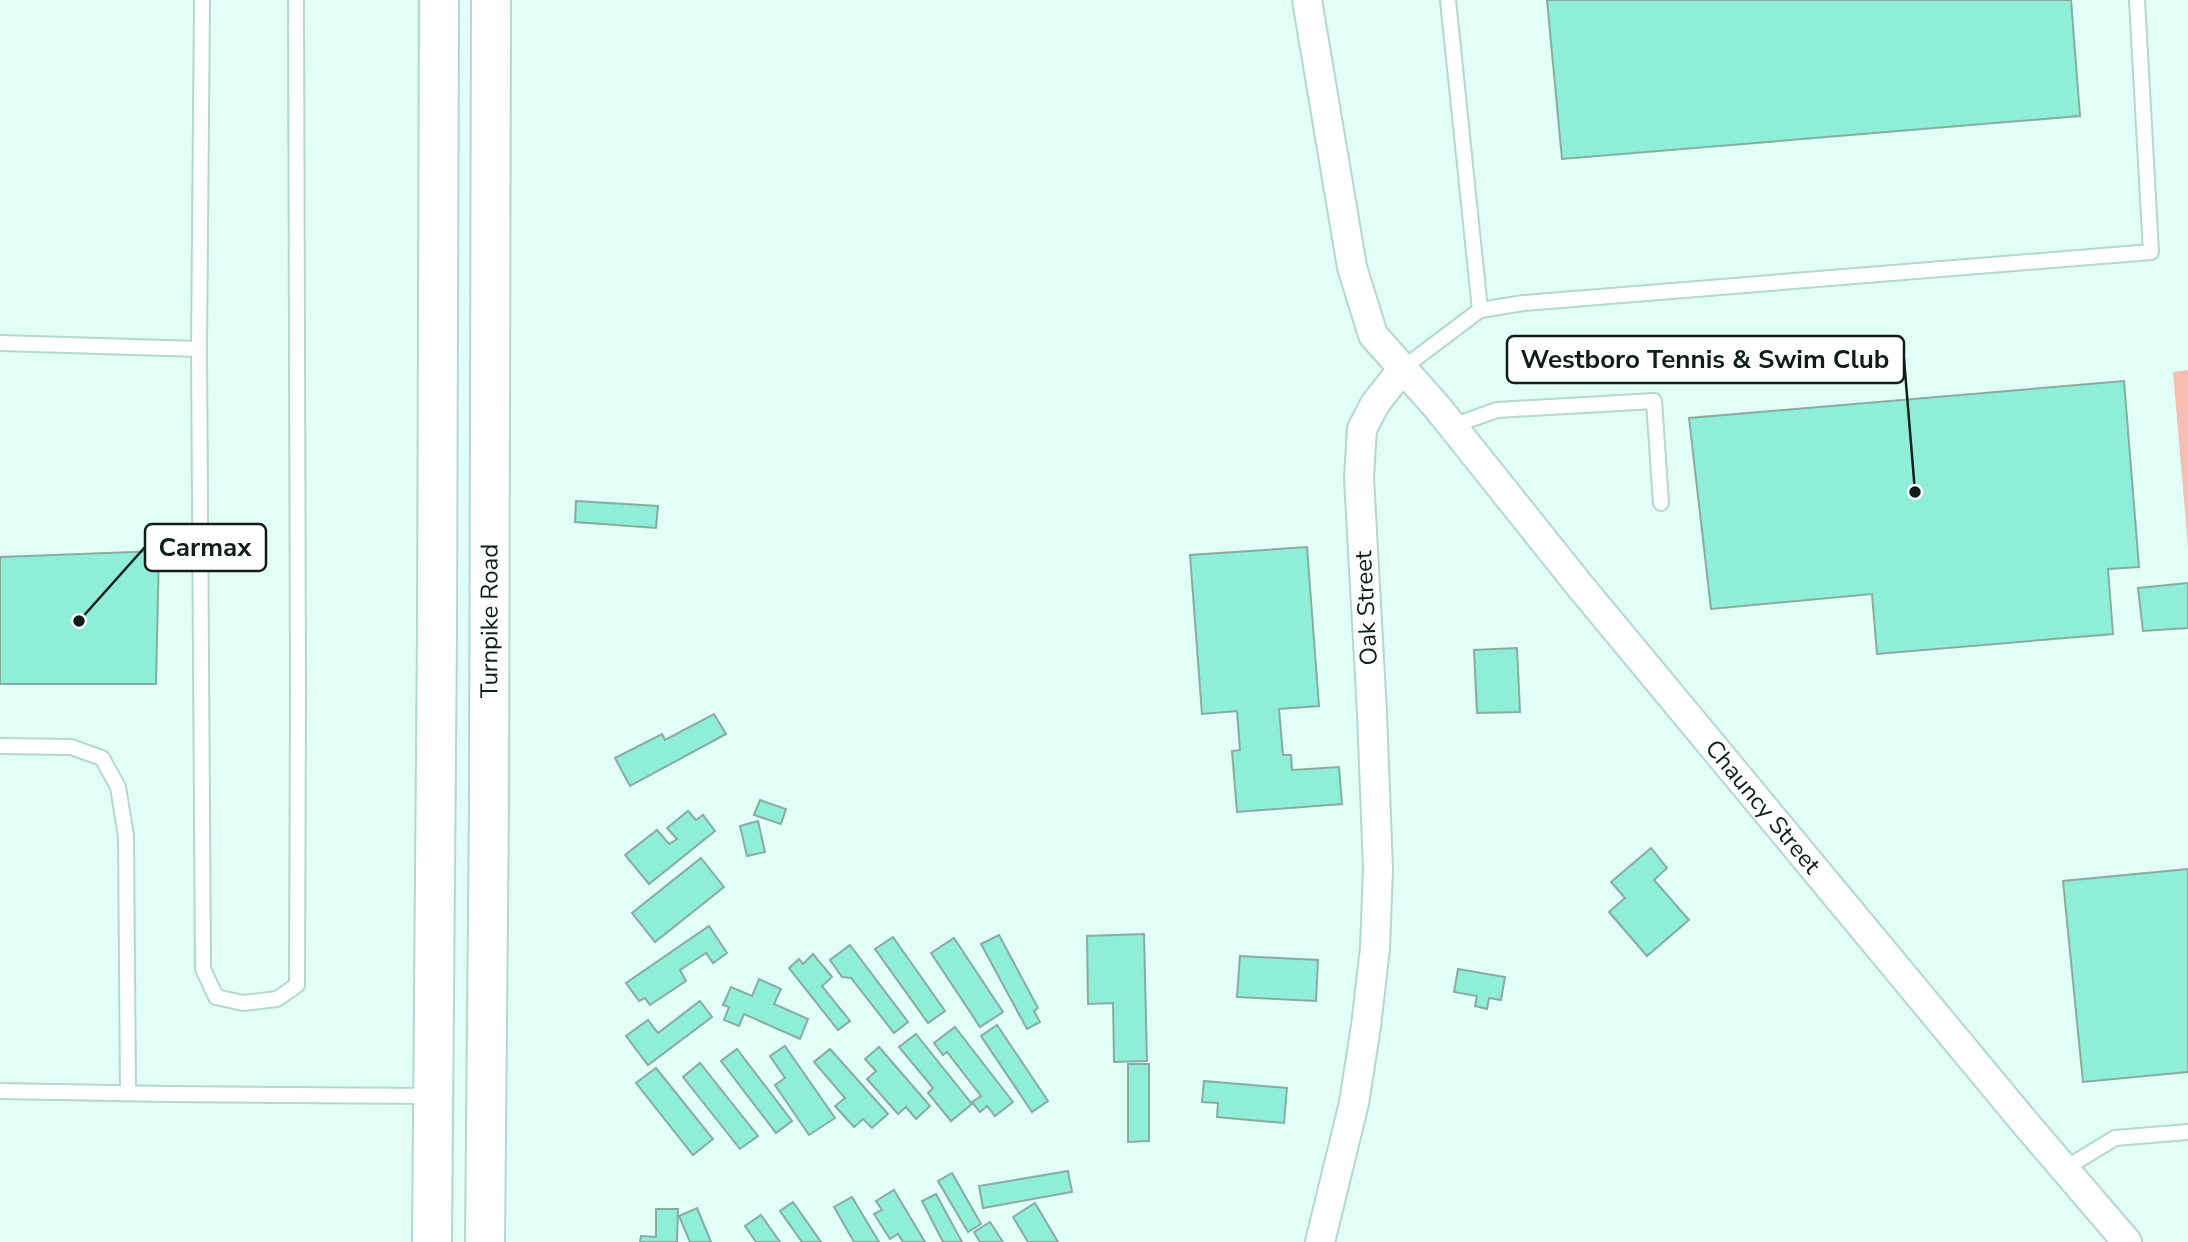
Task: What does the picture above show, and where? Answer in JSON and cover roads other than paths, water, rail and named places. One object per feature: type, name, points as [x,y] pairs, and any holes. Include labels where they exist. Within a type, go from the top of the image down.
[{"type":"highway","points":[[432,1242],[439,0]]},
{"type":"highway","name":"Turnpike Road","points":[[485,1242],[491,0]]},
{"type":"street","points":[[1307,0],[1352,267],[1373,335],[1404,368]]},
{"type":"street","name":"Chauncy Street","points":[[1404,368],[1555,555],[2127,1242]]},
{"type":"street","name":"Oak Street","points":[[1320,1242],[1354,1103],[1375,948],[1378,869],[1359,478],[1362,429],[1375,404],[1404,368]]},
{"type":"lane","points":[[202,0],[200,349],[203,969],[216,997],[243,1003],[278,999],[297,985],[298,975],[296,0]]},
{"type":"lane","points":[[1447,0],[1480,310]]},
{"type":"lane","points":[[1404,368],[1480,310],[1538,302],[2151,252],[2137,0]]},
{"type":"lane","points":[[0,343],[200,349]]},
{"type":"lane","points":[[1452,426],[1497,410],[1654,401],[1661,503]]},
{"type":"lane","points":[[0,746],[71,747],[102,758],[118,787],[126,836],[128,1093]]},
{"type":"lane","points":[[0,1091],[433,1096]]},
{"type":"lane","points":[[2064,1169],[2115,1138],[2188,1132]]},
{"type":"place","name":"Westboro Tennis & Swim Club","points":[[1915,492]]},
{"type":"place","name":"Carmax","points":[[79,621]]}]
